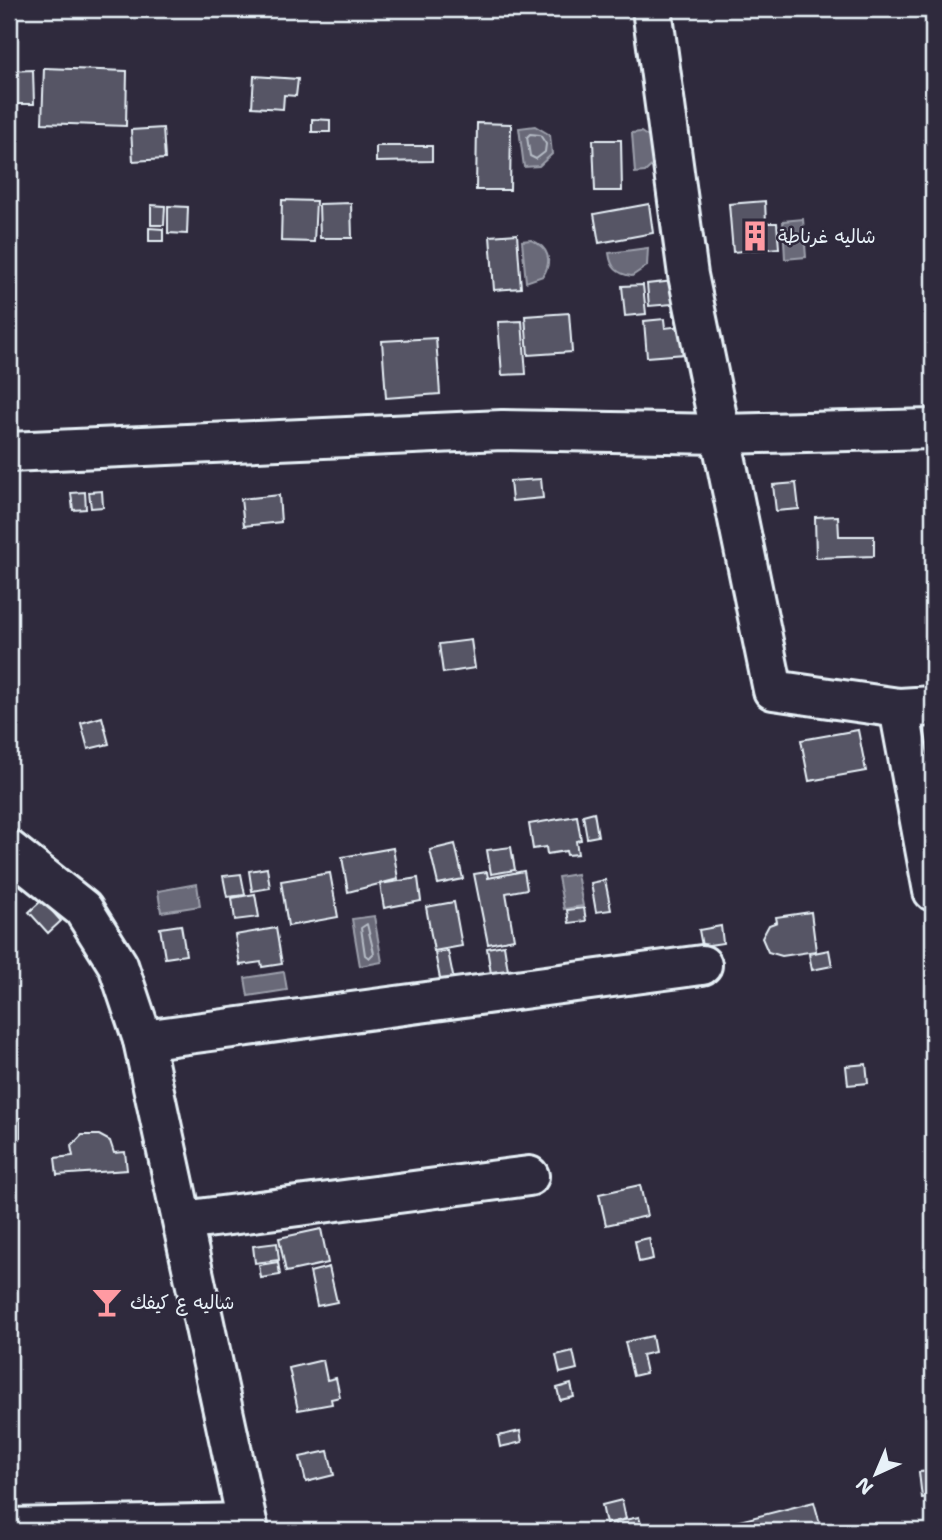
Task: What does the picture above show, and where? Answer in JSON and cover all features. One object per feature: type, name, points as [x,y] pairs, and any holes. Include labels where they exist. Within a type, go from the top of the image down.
[{"type":"street","points":[[652,9],[688,275],[772,690],[916,707],[933,891]]},
{"type":"street","points":[[9,452],[502,430],[722,434],[933,429]]},
{"type":"street","points":[[9,850],[83,909],[118,965],[143,1040],[248,1527],[9,1528]]},
{"type":"street","points":[[143,1040],[702,965]]},
{"type":"street","points":[[183,1221],[529,1177]]},
{"type":"water","points":[[535,126],[550,135],[552,154],[539,166],[524,167],[519,128]]},
{"type":"water","points":[[641,132],[656,142],[658,160],[645,172],[635,173],[632,133]]},
{"type":"water","points":[[803,219],[806,257],[785,259],[783,221]]},
{"type":"water","points":[[531,240],[545,250],[548,265],[543,276],[526,282],[522,241]]},
{"type":"water","points":[[648,248],[647,266],[632,276],[622,274],[611,263],[609,253]]},
{"type":"water","points":[[577,874],[583,906],[564,909],[558,877]]},
{"type":"water","points":[[197,884],[200,906],[161,912],[158,891]]},
{"type":"water","points":[[374,916],[382,962],[360,966],[352,919]]},
{"type":"water","points":[[284,972],[287,990],[248,996],[245,978]]},
{"type":"building","points":[[44,68],[127,71],[126,126],[42,123]]},
{"type":"building","points":[[33,70],[34,104],[11,104],[12,120],[9,120],[9,71]]},
{"type":"building","points":[[254,76],[298,79],[296,96],[284,95],[283,109],[252,107]]},
{"type":"building","points":[[312,119],[330,120],[330,132],[312,132]]},
{"type":"building","points":[[477,123],[511,124],[510,190],[476,190]]},
{"type":"building","points":[[163,128],[165,159],[133,161],[131,130]]},
{"type":"building","points":[[593,140],[621,140],[622,191],[595,191]]},
{"type":"building","points":[[376,146],[432,146],[432,161],[376,162]]},
{"type":"building","points":[[282,200],[316,201],[314,242],[281,241]]},
{"type":"building","name":"شاليه غرناطة","points":[[765,201],[766,223],[777,223],[779,248],[733,252],[729,204]]},
{"type":"building","points":[[351,203],[352,238],[320,238],[319,204]]},
{"type":"building","points":[[649,204],[653,233],[599,243],[594,214]]},
{"type":"building","points":[[151,205],[165,206],[164,225],[151,225]]},
{"type":"building","points":[[168,206],[188,207],[187,234],[168,233]]},
{"type":"building","points":[[149,228],[163,229],[163,241],[149,241]]},
{"type":"building","points":[[517,234],[521,288],[494,290],[490,236]]},
{"type":"building","points":[[683,280],[686,314],[673,315],[672,304],[649,306],[647,284]]},
{"type":"building","points":[[643,285],[646,314],[625,316],[622,286]]},
{"type":"building","points":[[569,313],[572,352],[528,355],[525,316]]},
{"type":"building","points":[[664,319],[665,328],[682,326],[685,354],[647,357],[644,321]]},
{"type":"building","points":[[522,321],[526,374],[502,375],[498,322]]},
{"type":"building","points":[[436,338],[440,394],[386,398],[382,341]]},
{"type":"building","points":[[541,479],[543,498],[512,501],[510,481]]},
{"type":"building","points":[[796,483],[799,509],[776,511],[773,485]]},
{"type":"building","points":[[102,491],[103,507],[91,508],[89,492]]},
{"type":"building","points":[[85,492],[86,509],[73,510],[71,493]]},
{"type":"building","points":[[279,495],[281,522],[244,526],[241,499]]},
{"type":"building","points":[[838,516],[839,536],[874,536],[874,556],[816,558],[815,517]]},
{"type":"building","points":[[471,640],[475,668],[443,673],[439,644]]},
{"type":"building","points":[[102,717],[109,744],[88,749],[81,723]]},
{"type":"building","points":[[858,730],[866,771],[809,781],[801,740]]},
{"type":"building","points":[[594,812],[598,836],[587,838],[583,815]]},
{"type":"building","points":[[577,816],[581,840],[576,841],[578,854],[567,855],[566,851],[547,854],[546,847],[533,849],[529,824]]},
{"type":"building","points":[[455,844],[463,879],[438,884],[430,850]]},
{"type":"building","points":[[511,847],[515,870],[491,874],[487,850]]},
{"type":"building","points":[[393,848],[398,879],[348,892],[342,857]]},
{"type":"building","points":[[267,868],[270,888],[252,891],[249,871]]},
{"type":"building","points":[[524,871],[527,889],[506,893],[514,939],[488,944],[474,874],[487,872],[488,878]]},
{"type":"building","points":[[330,873],[338,917],[288,926],[281,881]]},
{"type":"building","points":[[241,874],[245,895],[227,897],[223,876]]},
{"type":"building","points":[[418,878],[421,901],[384,908],[380,884]]},
{"type":"building","points":[[605,880],[611,910],[596,912],[591,883]]},
{"type":"building","points":[[255,894],[259,917],[235,920],[232,898]]},
{"type":"building","points":[[42,900],[61,921],[48,933],[29,912]]},
{"type":"building","points":[[454,902],[462,946],[434,951],[426,907]]},
{"type":"building","points":[[584,908],[586,921],[569,923],[567,910]]},
{"type":"building","points":[[811,912],[816,951],[782,956],[768,952],[762,938],[769,925],[777,922],[776,917]]},
{"type":"building","points":[[181,925],[186,955],[165,958],[160,928]]},
{"type":"building","points":[[721,926],[723,943],[702,946],[699,930]]},
{"type":"building","points":[[276,928],[282,964],[262,967],[261,962],[240,965],[235,935]]},
{"type":"building","points":[[504,945],[509,977],[492,980],[487,948]]},
{"type":"building","points":[[829,950],[832,966],[812,970],[809,954]]},
{"type":"building","points":[[448,951],[455,986],[442,989],[435,953]]},
{"type":"building","points":[[866,1064],[868,1083],[848,1085],[846,1066]]},
{"type":"building","points":[[9,1118],[20,1118],[20,1139],[9,1139]]},
{"type":"building","points":[[82,1135],[99,1135],[110,1141],[114,1153],[125,1152],[127,1170],[57,1175],[55,1158],[73,1156],[71,1146]]},
{"type":"building","points":[[640,1185],[647,1216],[606,1225],[599,1194]]},
{"type":"building","points":[[321,1229],[328,1263],[286,1272],[279,1238]]},
{"type":"building","points":[[649,1238],[653,1259],[639,1262],[635,1241]]},
{"type":"building","points":[[277,1243],[279,1260],[255,1263],[253,1246]]},
{"type":"building","points":[[278,1262],[280,1275],[261,1278],[259,1265]]},
{"type":"building","points":[[329,1267],[337,1302],[317,1306],[310,1272]]},
{"type":"building","points":[[652,1336],[655,1352],[642,1355],[646,1373],[633,1376],[625,1342]]},
{"type":"building","points":[[573,1351],[577,1369],[560,1373],[556,1355]]},
{"type":"building","points":[[323,1360],[327,1380],[336,1378],[340,1397],[331,1399],[332,1404],[298,1410],[289,1368]]},
{"type":"building","points":[[571,1384],[574,1397],[560,1400],[557,1388]]},
{"type":"building","points":[[520,1431],[522,1442],[500,1447],[498,1436]]},
{"type":"building","points":[[328,1451],[334,1475],[306,1482],[300,1457]]},
{"type":"building","points":[[933,1471],[933,1496],[922,1498],[919,1472]]},
{"type":"building","points":[[622,1500],[626,1519],[606,1524],[602,1505]]},
{"type":"building","points":[[814,1502],[822,1531],[700,1531]]},
{"type":"building","points":[[639,1517],[643,1531],[617,1531],[615,1522]]},
{"type":"place","name":"شاليه غرناطة","points":[[755,236]]},
{"type":"place","name":"شاليه ع كيفك","points":[[107,1302]]}]
